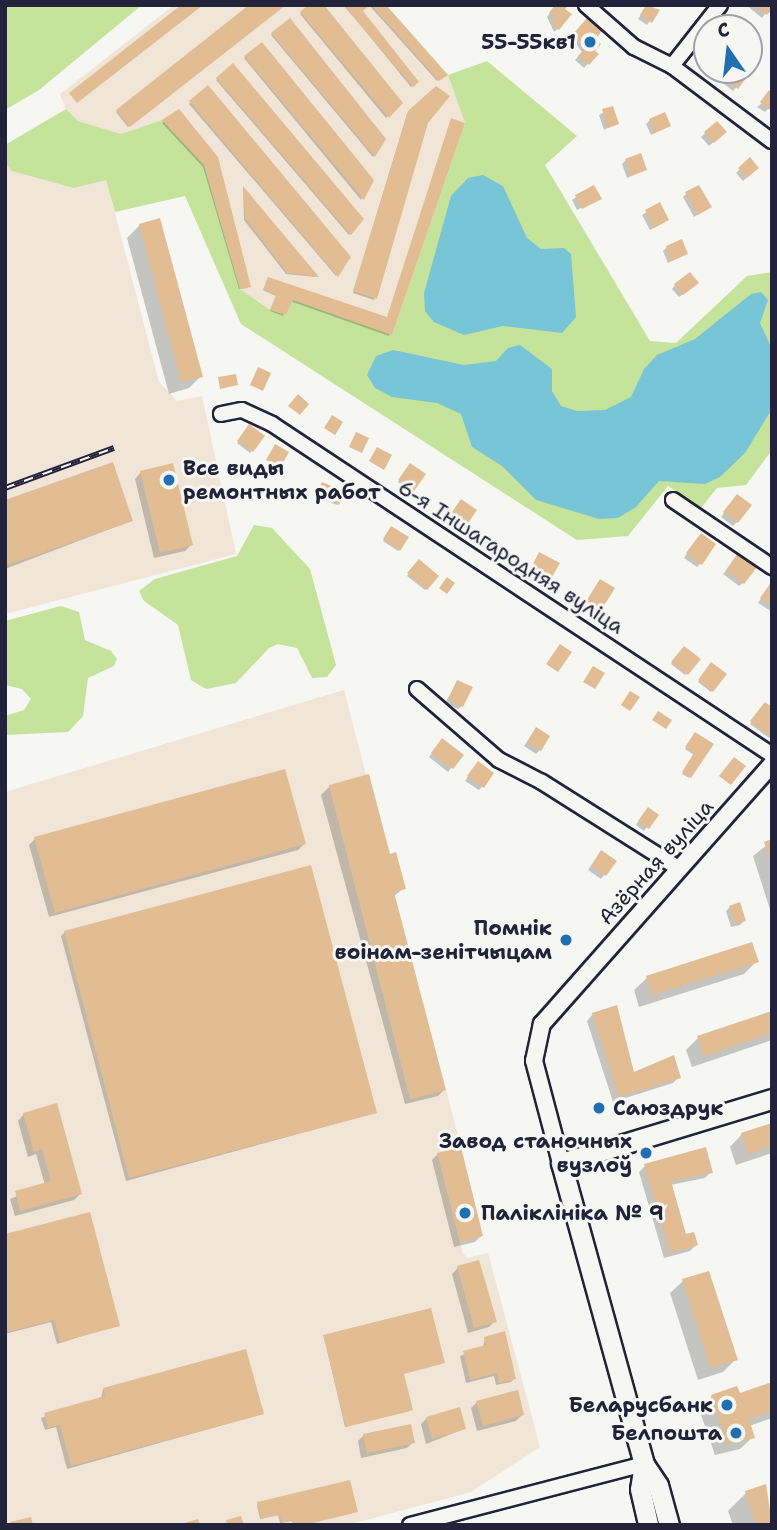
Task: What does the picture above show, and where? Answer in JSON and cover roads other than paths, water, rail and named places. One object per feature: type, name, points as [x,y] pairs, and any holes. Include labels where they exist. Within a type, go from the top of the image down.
[{"type":"main road","points":[[669,1525],[658,1485],[643,1464],[561,1163],[772,1099]]},
{"type":"main road","points":[[643,1464],[640,1489],[648,1525]]},
{"type":"street","points":[[586,5],[634,47],[672,66],[772,141]]},
{"type":"street","points":[[672,66],[720,5]]},
{"type":"street","name":"6-я Іншагародняя вуліца","points":[[221,414],[242,410],[272,424],[772,755]]},
{"type":"street","points":[[673,500],[772,567]]},
{"type":"street","points":[[417,689],[499,760],[542,782],[678,868]]},
{"type":"street","name":"Азёрная вуліца","points":[[561,1163],[534,1061],[547,1016],[772,764]]},
{"type":"street","points":[[410,1525],[643,1464]]},
{"type":"water","points":[[483,175],[503,186],[527,238],[541,249],[564,248],[571,254],[576,317],[562,333],[503,326],[464,335],[434,322],[425,311],[424,293],[451,196],[468,178]]},
{"type":"water","points":[[761,292],[768,300],[760,323],[772,349],[772,409],[745,453],[720,477],[705,484],[659,481],[636,507],[618,518],[599,519],[536,500],[502,466],[472,447],[461,414],[437,403],[392,397],[375,388],[367,375],[376,356],[393,350],[464,365],[496,361],[508,348],[520,345],[552,369],[552,391],[561,406],[577,411],[605,410],[631,397],[644,369],[657,355],[695,339],[751,294]]},
{"type":"railway","points":[[5,488],[114,448]]},
{"type":"place","name":"55-55кв1","points":[[590,42]]},
{"type":"place","name":"Все виды ремонтных работ","points":[[169,480]]},
{"type":"place","name":"Помнік воінам-зенітчыцам","points":[[566,940]]},
{"type":"place","name":"Саюздрук","points":[[599,1108]]},
{"type":"place","name":"Завод станочных вузлоў","points":[[646,1153]]},
{"type":"place","name":"Паліклініка № 9","points":[[465,1213]]},
{"type":"place","name":"Беларусбанк","points":[[727,1405]]},
{"type":"place","name":"Белпошта","points":[[736,1433]]}]
